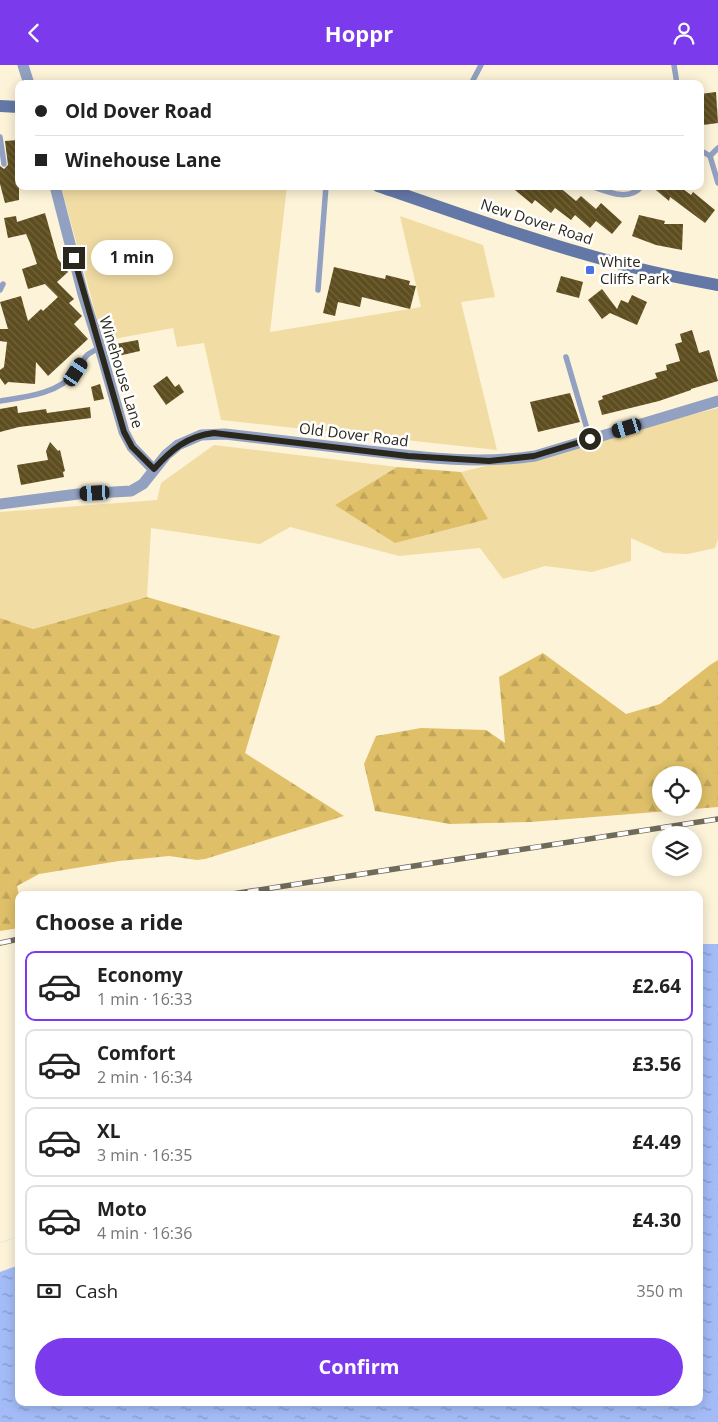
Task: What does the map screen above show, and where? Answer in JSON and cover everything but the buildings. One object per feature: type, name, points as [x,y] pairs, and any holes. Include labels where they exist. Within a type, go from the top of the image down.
[{"type":"main road","points":[[0,106],[15,107]]},
{"type":"main road","name":"New Dover Road","points":[[390,190],[620,264],[662,275],[718,285]]},
{"type":"street","points":[[23,65],[28,80]]},
{"type":"street","name":"Winehouse Lane","points":[[56,190],[83,294],[124,432],[132,447],[154,469]]},
{"type":"street","name":"Old Dover Road","points":[[0,504],[78,494],[131,491],[143,484],[172,450],[195,437],[214,433],[408,456],[489,461],[534,456],[718,401]]},
{"type":"lane","points":[[473,80],[481,65]]},
{"type":"lane","points":[[674,65],[676,80]]},
{"type":"lane","points":[[0,137],[4,164]]},
{"type":"lane","points":[[710,156],[718,148]]},
{"type":"lane","points":[[704,152],[710,156],[718,183]]},
{"type":"lane","points":[[318,290],[326,190]]},
{"type":"lane","points":[[605,190],[628,195],[639,190]]},
{"type":"lane","points":[[0,401],[30,397],[51,390],[76,372],[85,355],[100,348]]},
{"type":"lane","points":[[566,357],[590,439]]},
{"type":"shaded area","points":[[62,190],[287,190],[270,332],[421,307],[400,216],[483,245],[495,297],[461,302],[497,450],[221,420],[204,343],[177,347],[173,328],[103,341]]},
{"type":"shaded area","points":[[718,408],[718,539],[715,548],[688,554],[664,553],[631,538],[631,561],[592,572],[545,566],[503,579],[480,548],[399,556],[290,527],[260,544],[151,528],[147,597],[33,629],[0,618],[0,512],[157,500],[161,483],[214,445],[397,467],[335,505],[487,518],[461,472]]},
{"type":"green space","points":[[397,467],[461,472],[488,519],[395,543],[335,505]]},
{"type":"green space","points":[[147,597],[280,636],[245,753],[344,816],[205,859],[197,860],[169,856],[119,861],[39,874],[17,886],[18,891],[15,891],[15,929],[0,931],[0,618],[33,629]]},
{"type":"green space","points":[[543,653],[626,714],[660,704],[718,660],[718,807],[702,808],[702,766],[652,766],[652,812],[531,822],[450,824],[375,811],[364,764],[376,736],[421,728],[486,730],[505,743],[499,677]]},
{"type":"water","points":[[718,916],[718,1422],[0,1422],[0,1243],[15,1237],[15,1406],[703,1406],[703,918]]},
{"type":"pier","points":[[718,913],[718,944],[703,944],[703,915]]},
{"type":"pier","points":[[15,1237],[15,1266],[0,1272],[0,1243]]},
{"type":"railway","points":[[252,891],[718,819]]},
{"type":"railway","points":[[0,943],[15,940]]},
{"type":"place","name":"White Cliffs Park","points":[[590,270]]},
{"type":"route","points":[[74,258],[124,432],[140,457],[154,469],[166,455],[184,442],[201,435],[214,433],[408,456],[489,461],[534,456],[590,439]]}]
